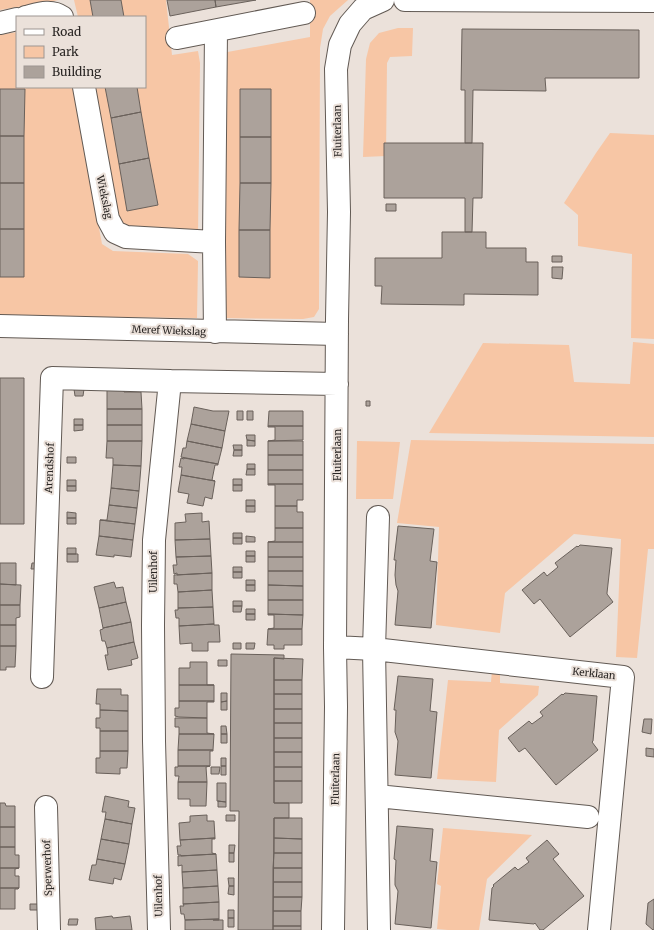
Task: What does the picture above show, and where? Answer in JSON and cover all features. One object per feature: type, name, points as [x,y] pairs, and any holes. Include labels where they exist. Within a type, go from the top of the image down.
[{"type":"street","name":"Fluiterlaan","points":[[333,930],[336,723],[335,647],[339,212],[336,69],[340,45],[350,24],[363,9],[383,0]]},
{"type":"street","points":[[405,0],[654,1]]},
{"type":"street","points":[[30,16],[47,12],[61,16]]},
{"type":"street","points":[[177,38],[304,13]]},
{"type":"street","points":[[0,23],[16,19]]},
{"type":"street","points":[[215,332],[214,242],[216,31]]},
{"type":"street","name":"Wiekslag","points":[[84,88],[108,219],[116,232],[126,237],[214,242]]},
{"type":"street","name":"Meref Wiekslag","points":[[0,326],[337,334]]},
{"type":"street","name":"Arendshof","points":[[42,677],[52,378],[170,381]]},
{"type":"street","points":[[170,381],[337,384]]},
{"type":"street","name":"Uilenhof","points":[[159,930],[154,741],[154,540],[170,381]]},
{"type":"street","points":[[378,518],[374,649],[379,930]]},
{"type":"street","name":"Kerklaan","points":[[335,647],[374,649],[622,677],[599,930]]},
{"type":"street","points":[[376,796],[588,817]]},
{"type":"street","name":"Sperwerhof","points":[[46,807],[49,930]]},
{"type":"green space","points":[[0,0],[59,0],[0,10]]},
{"type":"green space","points":[[74,0],[166,0],[172,55],[198,51],[200,63],[198,236],[122,235],[92,88],[146,88],[146,16],[78,16]]},
{"type":"green space","points":[[310,0],[348,0],[330,16],[323,29],[320,48],[319,309],[314,317],[303,319],[223,318],[222,53],[310,37]]},
{"type":"green space","points":[[398,28],[413,28],[412,56],[390,57],[387,63],[386,156],[363,157],[366,59],[370,43],[379,33]]},
{"type":"green space","points":[[16,32],[16,88],[73,88],[102,244],[113,251],[188,254],[198,261],[197,318],[0,316],[0,35]]},
{"type":"green space","points":[[610,133],[654,135],[654,339],[631,338],[632,254],[578,246],[578,215],[564,203]]},
{"type":"green space","points":[[633,342],[654,344],[654,437],[429,433],[483,343],[569,345],[574,382],[630,384]]},
{"type":"green space","points":[[411,440],[654,444],[654,549],[648,549],[637,658],[616,657],[621,539],[574,534],[505,593],[500,633],[436,625],[439,527],[397,523]]},
{"type":"green space","points":[[357,441],[400,442],[393,499],[356,499]]},
{"type":"green space","points":[[492,670],[500,671],[500,683],[539,686],[538,695],[499,730],[496,782],[437,779],[448,680],[491,682]]},
{"type":"green space","points":[[443,828],[532,835],[487,879],[479,930],[437,929],[441,886],[437,884]]},
{"type":"building","points":[[90,0],[121,0],[124,16],[93,16]]},
{"type":"building","points":[[167,0],[215,0],[216,7],[170,16]]},
{"type":"building","points":[[215,0],[256,0],[216,7]]},
{"type":"building","points":[[462,29],[639,30],[639,78],[545,78],[546,91],[473,90],[472,143],[465,143],[465,90],[461,90]]},
{"type":"building","points":[[105,88],[137,88],[141,112],[111,118]]},
{"type":"building","points":[[0,89],[25,89],[24,136],[0,136]]},
{"type":"building","points":[[240,89],[271,89],[271,137],[240,137]]},
{"type":"building","points":[[141,112],[149,158],[119,164],[111,118]]},
{"type":"building","points":[[0,136],[24,136],[24,183],[0,183]]},
{"type":"building","points":[[240,137],[271,137],[271,183],[240,183]]},
{"type":"building","points":[[384,143],[483,143],[482,198],[473,198],[472,232],[465,232],[465,198],[384,198]]},
{"type":"building","points":[[149,158],[158,205],[127,211],[119,164]]},
{"type":"building","points":[[0,183],[24,183],[24,229],[0,229]]},
{"type":"building","points":[[240,183],[271,183],[270,230],[239,230]]},
{"type":"building","points":[[386,204],[396,204],[396,211],[386,211]]},
{"type":"building","points":[[0,229],[24,229],[24,277],[0,277]]},
{"type":"building","points":[[239,230],[270,230],[270,278],[239,277]]},
{"type":"building","points":[[442,232],[486,232],[486,248],[526,248],[526,262],[538,262],[538,295],[464,294],[464,305],[381,304],[382,286],[375,286],[375,258],[442,258]]},
{"type":"building","points":[[552,256],[562,256],[562,262],[552,262]]},
{"type":"building","points":[[552,267],[563,267],[562,279],[552,278]]},
{"type":"building","points":[[0,378],[24,378],[24,524],[0,524]]},
{"type":"building","points":[[74,389],[84,389],[83,396],[75,396]]},
{"type":"building","points":[[107,390],[141,392],[142,409],[107,409]]},
{"type":"building","points":[[366,401],[370,401],[370,406],[366,406]]},
{"type":"building","points":[[194,407],[213,411],[229,411],[225,431],[191,424]]},
{"type":"building","points":[[107,409],[142,409],[142,425],[107,425]]},
{"type":"building","points":[[237,411],[243,411],[243,420],[237,420]]},
{"type":"building","points":[[247,411],[253,411],[253,420],[247,420]]},
{"type":"building","points":[[269,411],[303,411],[303,426],[268,426]]},
{"type":"building","points":[[74,419],[83,419],[83,425],[74,425]]},
{"type":"building","points":[[191,424],[225,431],[222,448],[187,441]]},
{"type":"building","points":[[74,425],[83,425],[83,430],[74,431]]},
{"type":"building","points":[[107,425],[142,425],[142,441],[107,441]]},
{"type":"building","points":[[268,426],[303,426],[303,440],[268,441],[275,440],[275,427]]},
{"type":"building","points":[[246,435],[255,435],[255,441],[247,440]]},
{"type":"building","points":[[247,440],[255,441],[255,446],[247,446]]},
{"type":"building","points":[[107,441],[142,441],[141,466],[113,465],[113,458],[106,458]]},
{"type":"building","points":[[187,441],[222,448],[218,464],[181,457],[183,448],[186,448]]},
{"type":"building","points":[[268,441],[303,441],[303,455],[268,455]]},
{"type":"building","points":[[233,445],[242,445],[242,450],[234,450]]},
{"type":"building","points":[[234,450],[242,450],[242,456],[233,456]]},
{"type":"building","points":[[268,455],[303,455],[303,470],[268,470]]},
{"type":"building","points":[[67,457],[76,457],[76,463],[67,463]]},
{"type":"building","points":[[181,458],[218,464],[215,465],[212,480],[215,481],[181,475],[182,467],[179,467]]},
{"type":"building","points":[[247,464],[255,464],[255,469],[247,469]]},
{"type":"building","points":[[113,465],[141,466],[139,491],[111,488]]},
{"type":"building","points":[[247,469],[255,469],[255,475],[246,475]]},
{"type":"building","points":[[268,470],[303,470],[303,484],[268,484]]},
{"type":"building","points":[[181,475],[215,481],[212,499],[205,497],[203,506],[187,503],[189,494],[178,492]]},
{"type":"building","points":[[233,479],[242,479],[242,485],[233,485]]},
{"type":"building","points":[[67,480],[76,480],[76,486],[67,486]]},
{"type":"building","points":[[268,484],[303,484],[303,500],[297,500],[297,506],[275,506],[275,485]]},
{"type":"building","points":[[233,485],[242,485],[242,491],[233,491]]},
{"type":"building","points":[[67,486],[76,486],[76,491],[67,491]]},
{"type":"building","points":[[111,488],[139,491],[137,508],[109,505]]},
{"type":"building","points":[[246,500],[255,500],[255,506],[246,506]]},
{"type":"building","points":[[109,505],[137,508],[135,524],[100,520],[107,520]]},
{"type":"building","points":[[246,506],[255,506],[255,512],[246,512]]},
{"type":"building","points":[[275,506],[297,506],[297,512],[303,512],[303,528],[275,528]]},
{"type":"building","points":[[67,512],[76,513],[76,518],[67,518]]},
{"type":"building","points":[[202,513],[202,522],[209,521],[210,539],[175,540],[175,523],[186,522],[185,514]]},
{"type":"building","points":[[67,518],[76,518],[76,524],[67,524]]},
{"type":"building","points":[[100,520],[135,524],[133,540],[99,536]]},
{"type":"building","points":[[398,526],[434,529],[430,561],[437,562],[431,628],[395,625],[398,591],[395,575],[396,560],[394,560]]},
{"type":"building","points":[[275,528],[303,528],[303,542],[268,542],[275,541]]},
{"type":"building","points":[[233,533],[242,533],[242,538],[233,538]]},
{"type":"building","points":[[99,536],[133,540],[131,557],[96,555]]},
{"type":"building","points":[[246,536],[255,537],[255,542],[246,542]]},
{"type":"building","points":[[233,538],[242,538],[242,544],[233,544]]},
{"type":"building","points":[[210,539],[211,556],[176,557],[175,540]]},
{"type":"building","points":[[268,542],[303,542],[303,557],[268,557]]},
{"type":"building","points":[[580,545],[612,548],[607,594],[613,602],[570,637],[540,599],[534,604],[522,590],[544,572],[547,576],[558,567],[555,563]]},
{"type":"building","points":[[67,548],[76,548],[76,554],[67,554]]},
{"type":"building","points":[[246,551],[255,551],[255,556],[246,556]]},
{"type":"building","points":[[67,554],[78,554],[78,562],[67,562]]},
{"type":"building","points":[[211,556],[212,573],[174,574],[173,565],[177,565],[176,557]]},
{"type":"building","points":[[246,556],[255,556],[255,562],[246,562]]},
{"type":"building","points":[[268,557],[303,557],[303,571],[268,571]]},
{"type":"building","points":[[0,563],[16,563],[16,585],[0,584]]},
{"type":"building","points":[[32,563],[40,563],[40,569],[31,569]]},
{"type":"building","points":[[233,567],[242,567],[242,572],[233,572]]},
{"type":"building","points":[[268,571],[303,571],[303,586],[268,585]]},
{"type":"building","points":[[233,572],[242,572],[242,578],[233,578]]},
{"type":"building","points":[[212,573],[212,590],[178,592],[177,584],[174,584],[174,575]]},
{"type":"building","points":[[246,580],[255,580],[255,585],[246,585]]},
{"type":"building","points":[[114,582],[116,588],[123,587],[126,602],[99,608],[94,587]]},
{"type":"building","points":[[0,584],[21,585],[20,605],[0,605]]},
{"type":"building","points":[[246,585],[255,585],[255,591],[246,591]]},
{"type":"building","points":[[268,585],[303,586],[303,600],[268,600]]},
{"type":"building","points":[[212,590],[213,607],[178,608],[178,592]]},
{"type":"building","points":[[268,600],[303,600],[303,615],[268,614]]},
{"type":"building","points":[[233,601],[242,601],[242,606],[233,606]]},
{"type":"building","points":[[126,602],[131,622],[103,628],[99,608]]},
{"type":"building","points":[[0,605],[20,605],[20,617],[16,618],[16,625],[0,625]]},
{"type":"building","points":[[233,606],[242,606],[241,612],[233,612]]},
{"type":"building","points":[[213,607],[214,624],[179,626],[179,618],[176,618],[175,610],[178,610],[178,608]]},
{"type":"building","points":[[246,609],[255,609],[255,614],[246,614]]},
{"type":"building","points":[[246,614],[255,614],[255,620],[246,620]]},
{"type":"building","points":[[268,614],[303,615],[302,629],[268,629],[274,628],[274,615]]},
{"type":"building","points":[[131,622],[134,642],[107,648],[105,641],[102,641],[100,630]]},
{"type":"building","points":[[0,625],[16,625],[16,646],[0,646]]},
{"type":"building","points":[[219,625],[220,642],[208,642],[208,651],[192,651],[192,643],[180,644],[179,626]]},
{"type":"building","points":[[268,629],[302,629],[302,645],[284,645],[284,649],[274,649],[274,645],[267,645]]},
{"type":"building","points":[[134,642],[138,658],[131,660],[132,665],[108,670],[105,655],[108,655],[107,648]]},
{"type":"building","points":[[233,643],[241,643],[241,649],[233,649]]},
{"type":"building","points":[[246,643],[255,643],[254,649],[246,649]]},
{"type":"building","points":[[0,646],[16,646],[15,667],[6,667],[6,670],[0,670]]},
{"type":"building","points":[[231,654],[284,655],[284,659],[274,658],[274,803],[289,803],[289,818],[274,818],[273,930],[238,930],[239,811],[230,811]]},
{"type":"building","points":[[274,658],[303,659],[302,680],[274,680]]},
{"type":"building","points":[[218,660],[227,660],[227,666],[218,666]]},
{"type":"building","points":[[190,662],[207,662],[207,685],[179,685],[179,668],[190,668]]},
{"type":"building","points":[[398,676],[433,679],[430,711],[437,712],[431,778],[395,775],[398,741],[395,732],[396,710],[394,710]]},
{"type":"building","points":[[274,680],[302,680],[302,694],[274,694]]},
{"type":"building","points":[[179,685],[214,685],[214,701],[179,701]]},
{"type":"building","points":[[97,689],[121,689],[121,695],[128,695],[128,711],[100,710],[100,704],[96,704]]},
{"type":"building","points":[[221,693],[227,693],[227,701],[221,702]]},
{"type":"building","points":[[565,693],[597,696],[592,742],[598,750],[556,785],[525,748],[519,752],[508,738],[529,721],[532,724],[543,716],[540,712]]},
{"type":"building","points":[[274,694],[302,694],[302,709],[274,709]]},
{"type":"building","points":[[179,701],[214,702],[207,702],[207,718],[175,716],[175,708],[179,708]]},
{"type":"building","points":[[227,701],[227,710],[221,710],[221,702]]},
{"type":"building","points":[[274,709],[302,709],[302,723],[274,723]]},
{"type":"building","points":[[100,710],[128,711],[128,731],[100,731],[100,728],[96,728],[96,718],[100,718]]},
{"type":"building","points":[[175,718],[207,718],[207,733],[214,734],[179,734],[179,727],[175,727]]},
{"type":"building","points":[[644,719],[652,719],[651,734],[642,732]]},
{"type":"building","points":[[274,723],[302,723],[302,738],[274,738]]},
{"type":"building","points":[[221,726],[226,726],[227,734],[221,734]]},
{"type":"building","points":[[100,731],[128,731],[128,751],[100,751]]},
{"type":"building","points":[[179,734],[214,734],[213,750],[178,750]]},
{"type":"building","points":[[221,734],[227,734],[227,743],[221,743]]},
{"type":"building","points":[[274,738],[302,738],[302,752],[274,752]]},
{"type":"building","points":[[646,748],[654,749],[654,757],[646,756]]},
{"type":"building","points":[[178,750],[213,750],[210,751],[210,766],[178,766]]},
{"type":"building","points":[[100,751],[128,751],[127,768],[120,768],[120,774],[96,773],[96,758],[100,758]]},
{"type":"building","points":[[274,752],[302,752],[302,767],[274,767]]},
{"type":"building","points":[[221,758],[226,758],[226,766],[221,766]]},
{"type":"building","points":[[210,766],[206,767],[207,782],[178,782],[179,776],[175,776],[175,767]]},
{"type":"building","points":[[221,766],[226,766],[226,775],[221,775]]},
{"type":"building","points":[[211,767],[220,767],[219,774],[211,774]]},
{"type":"building","points":[[274,767],[302,767],[302,781],[274,781]]},
{"type":"building","points":[[274,781],[302,781],[302,803],[274,803]]},
{"type":"building","points":[[178,782],[207,782],[206,806],[190,806],[190,799],[178,799]]},
{"type":"building","points":[[217,783],[226,783],[226,802],[217,801]]},
{"type":"building","points":[[105,796],[129,801],[128,807],[135,808],[132,824],[105,819],[106,812],[102,812]]},
{"type":"building","points":[[218,801],[226,802],[226,807],[218,807]]},
{"type":"building","points":[[0,803],[5,803],[6,806],[15,806],[15,827],[0,827]]},
{"type":"building","points":[[207,815],[207,821],[214,821],[215,838],[180,840],[179,823],[190,822],[190,816]]},
{"type":"building","points":[[226,815],[235,815],[235,821],[226,821]]},
{"type":"building","points":[[274,818],[302,818],[302,839],[274,838]]},
{"type":"building","points":[[105,819],[132,824],[129,844],[101,839]]},
{"type":"building","points":[[397,826],[433,829],[430,861],[437,862],[431,928],[395,924],[398,891],[395,885],[396,860],[394,859]]},
{"type":"building","points":[[0,827],[15,827],[15,847],[0,847]]},
{"type":"building","points":[[215,838],[212,839],[212,853],[216,854],[178,855],[177,846],[181,846],[180,840]]},
{"type":"building","points":[[274,838],[302,839],[302,853],[274,853]]},
{"type":"building","points":[[101,839],[129,844],[125,864],[97,859]]},
{"type":"building","points":[[547,840],[559,854],[553,859],[584,896],[543,930],[540,930],[535,923],[489,920],[493,885],[515,867],[518,870],[529,862],[526,858]]},
{"type":"building","points":[[229,845],[235,845],[234,853],[229,853]]},
{"type":"building","points":[[0,847],[15,847],[15,855],[19,855],[19,868],[0,868]]},
{"type":"building","points":[[229,853],[234,853],[234,862],[229,862]]},
{"type":"building","points":[[274,853],[302,853],[302,868],[273,868]]},
{"type":"building","points":[[216,854],[217,870],[182,872],[182,865],[178,866],[178,856]]},
{"type":"building","points":[[97,859],[125,864],[121,880],[114,878],[113,884],[89,880],[92,865],[96,865]]},
{"type":"building","points":[[0,868],[19,868],[15,869],[15,876],[19,876],[19,888],[0,888]]},
{"type":"building","points":[[273,868],[302,868],[302,882],[273,882]]},
{"type":"building","points":[[217,870],[218,886],[183,888],[182,872]]},
{"type":"building","points":[[228,878],[234,878],[234,886],[229,886]]},
{"type":"building","points":[[273,882],[302,882],[302,897],[273,897]]},
{"type":"building","points":[[218,886],[219,902],[183,904],[183,888]]},
{"type":"building","points":[[229,886],[234,886],[234,895],[228,894]]},
{"type":"building","points":[[0,888],[19,888],[15,889],[15,909],[0,909]]},
{"type":"building","points":[[273,897],[302,897],[301,911],[273,911]]},
{"type":"building","points":[[654,899],[653,930],[646,924],[648,903]]},
{"type":"building","points":[[219,902],[219,919],[185,920],[184,914],[181,914],[180,906],[184,906],[183,904]]},
{"type":"building","points":[[30,904],[39,904],[39,910],[30,910]]},
{"type":"building","points":[[228,910],[234,910],[234,918],[228,918]]},
{"type":"building","points":[[273,911],[301,911],[301,926],[273,926]]},
{"type":"building","points":[[112,916],[113,918],[130,916],[132,930],[96,930],[95,918]]},
{"type":"building","points":[[228,918],[234,918],[234,927],[228,927]]},
{"type":"building","points":[[69,919],[78,919],[77,925],[68,925]]},
{"type":"building","points":[[185,920],[223,920],[223,930],[185,930]]},
{"type":"building","points":[[273,926],[301,926],[301,930],[273,930]]}]
